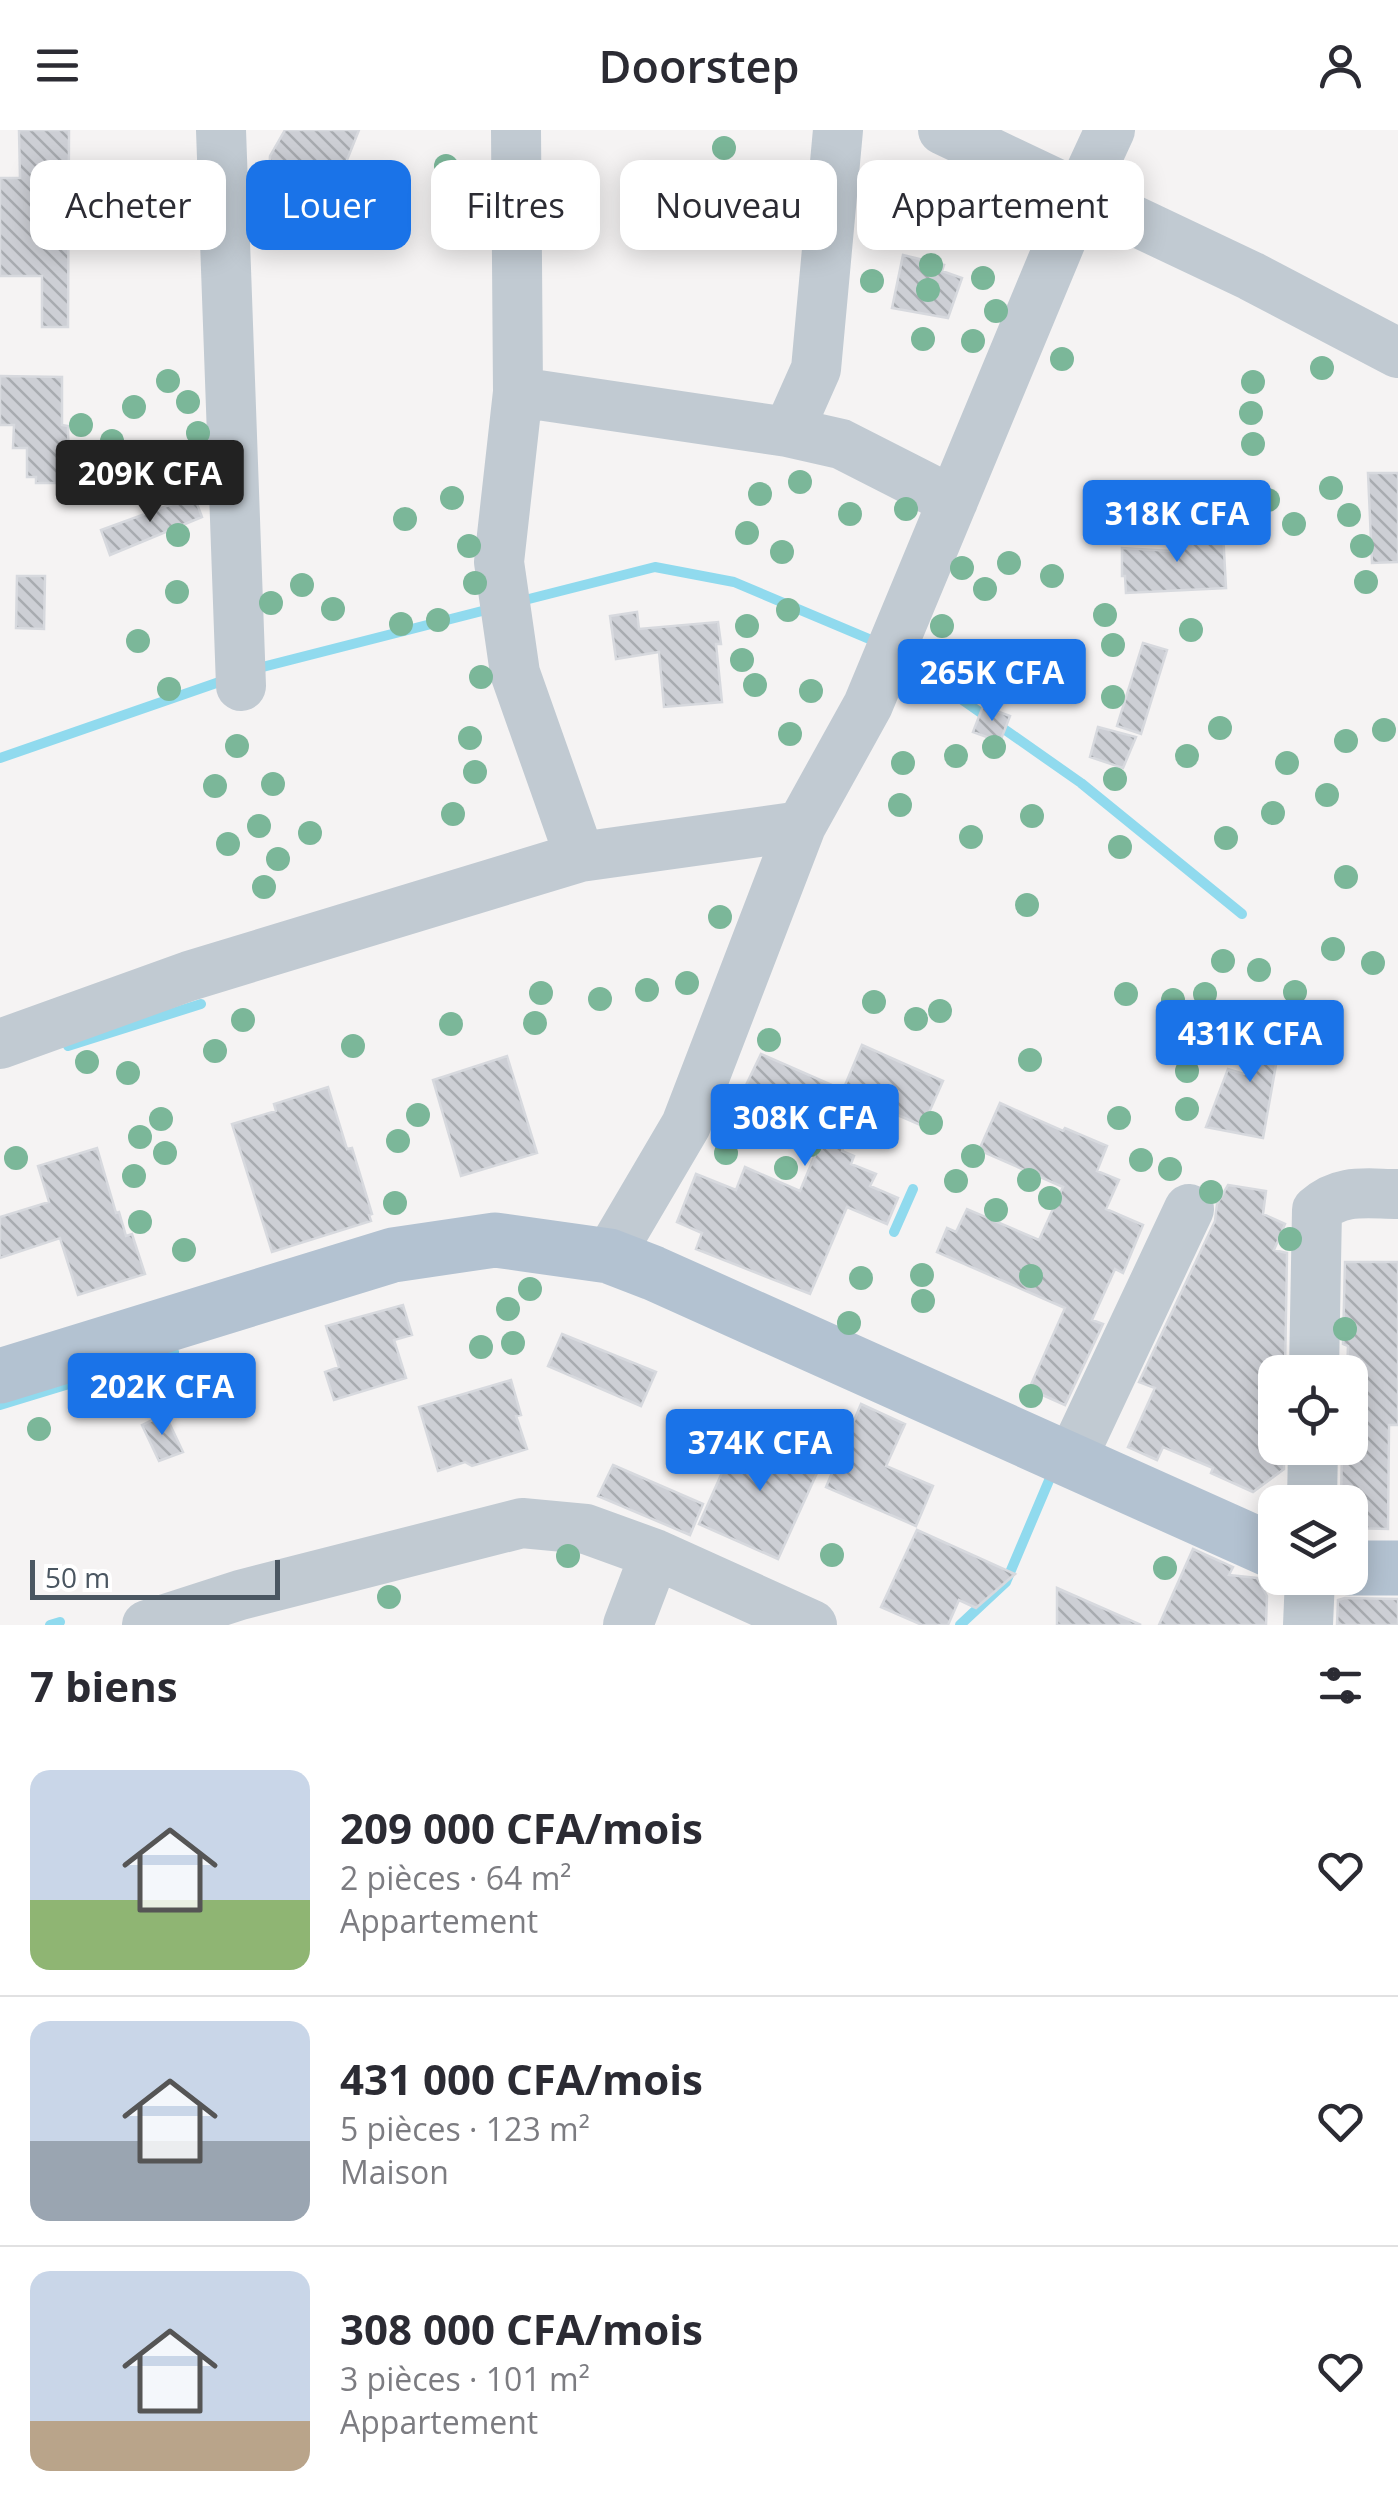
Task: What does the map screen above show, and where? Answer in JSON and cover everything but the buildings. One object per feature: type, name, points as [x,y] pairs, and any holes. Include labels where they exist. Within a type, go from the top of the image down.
[{"type":"main road","points":[[0,1376],[393,1255],[495,1240],[609,1256],[654,1272],[1258,1544]]},
{"type":"main road","points":[[1368,1568],[1398,1568]]},
{"type":"street","points":[[222,130],[241,686]]},
{"type":"street","points":[[516,130],[518,392],[499,562],[515,673],[580,856]]},
{"type":"street","points":[[788,432],[816,369],[838,130]]},
{"type":"street","points":[[943,130],[1005,160]]},
{"type":"street","points":[[1096,160],[1110,130]]},
{"type":"street","points":[[1144,226],[1251,276],[1398,353]]},
{"type":"street","points":[[609,1256],[686,1125],[801,826],[868,705],[1058,250]]},
{"type":"street","points":[[518,392],[788,432],[841,444],[954,501]]},
{"type":"street","points":[[2,1036],[580,856],[801,826]]},
{"type":"street","points":[[1314,1355],[1317,1210],[1330,1198],[1346,1194],[1398,1194]]},
{"type":"street","points":[[1071,1460],[1189,1209]]},
{"type":"street","points":[[147,1625],[240,1595],[522,1523],[586,1529],[654,1554],[812,1625]]},
{"type":"street","points":[[628,1625],[654,1554]]},
{"type":"street","points":[[1308,1625],[1309,1595]]},
{"type":"waterway","points":[[517,602],[655,567],[734,582],[881,644]]},
{"type":"waterway","points":[[255,669],[490,609]]},
{"type":"waterway","points":[[904,659],[1081,783],[1242,914]]},
{"type":"waterway","points":[[0,758],[225,680]]},
{"type":"waterway","points":[[68,1046],[201,1004]]},
{"type":"waterway","points":[[894,1232],[913,1189]]},
{"type":"waterway","points":[[0,1405],[174,1352]]},
{"type":"waterway","points":[[960,1625],[1006,1582],[1053,1471]]},
{"type":"waterway","points":[[50,1625],[60,1622]]}]
